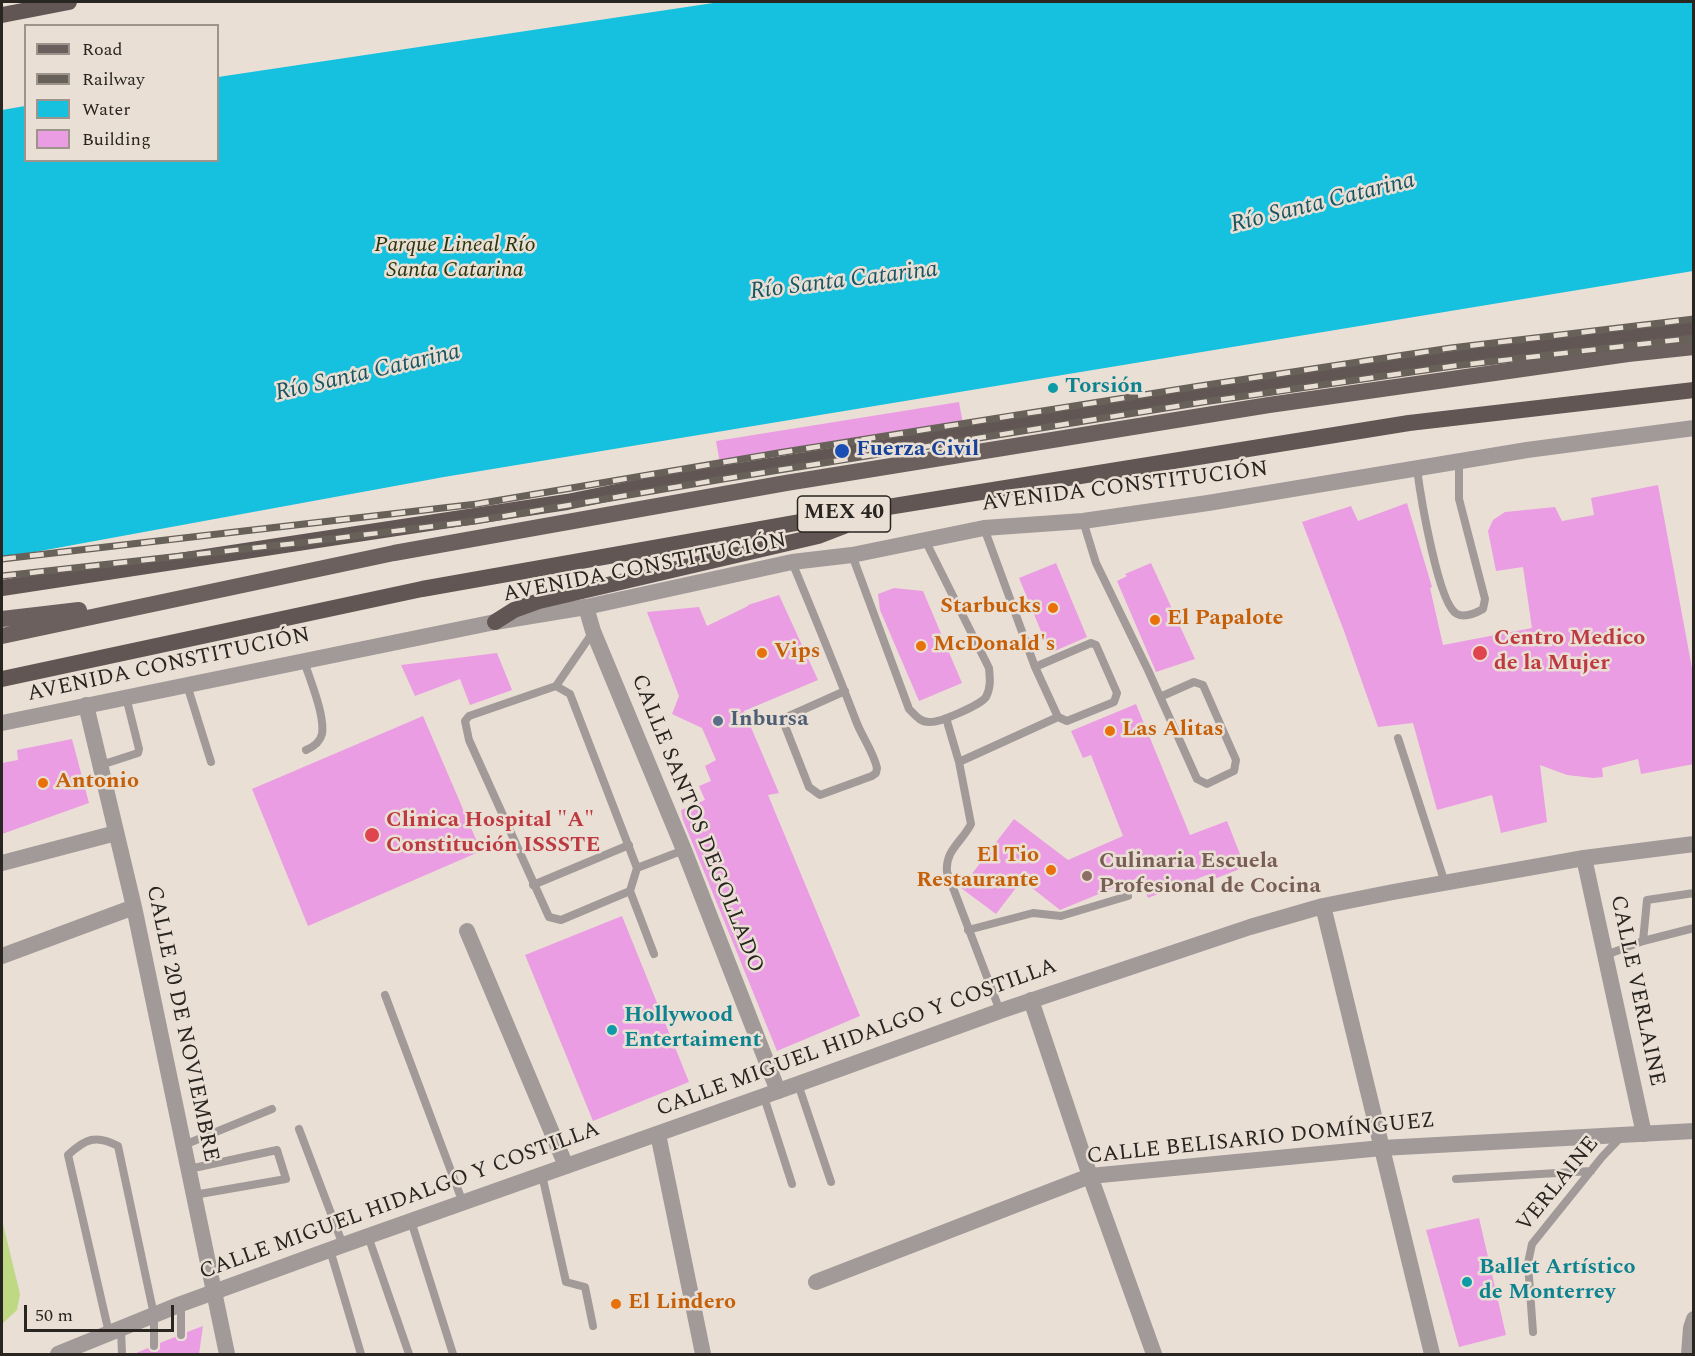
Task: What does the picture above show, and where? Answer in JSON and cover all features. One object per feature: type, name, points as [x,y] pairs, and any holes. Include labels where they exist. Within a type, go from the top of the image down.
[{"type":"highway","points":[[2,15],[69,2]]},
{"type":"highway","points":[[2,588],[567,502],[657,484],[1208,396],[1599,339],[1694,328]]},
{"type":"highway","name":"AVENIDA CONSTITUCIÓN","points":[[2,679],[422,589],[863,511],[1409,423],[1694,390]]},
{"type":"highway","points":[[495,622],[526,605],[559,596],[818,536],[844,526],[863,511]]},
{"type":"main road","points":[[2,636],[394,553],[809,479],[1269,405],[1628,354],[1694,347]]},
{"type":"main road","points":[[2,619],[175,598]]},
{"type":"street","name":"AVENIDA CONSTITUCIÓN","points":[[2,723],[303,660],[495,622],[586,607],[792,562],[852,555],[984,528],[1083,521],[1694,428]]},
{"type":"street","name":"CALLE SANTOS DEGOLLADO","points":[[586,607],[593,631],[684,850],[771,1094]]},
{"type":"street","name":"CALLE 20 DE NOVIEMBRE","points":[[86,705],[134,907],[227,1354]]},
{"type":"street","points":[[2,863],[116,833]]},
{"type":"street","name":"CALLE MIGUEL HIDALGO Y COSTILLA","points":[[58,1354],[181,1304],[336,1247],[1031,1000],[1250,927],[1323,906],[1445,883],[1584,858],[1694,844]]},
{"type":"street","name":"CALLE VERLAINE","points":[[1584,858],[1644,1134]]},
{"type":"street","points":[[1323,906],[1432,1354]]},
{"type":"street","points":[[2,956],[134,907]]},
{"type":"street","points":[[467,931],[566,1166]]},
{"type":"street","points":[[1031,1000],[1090,1176],[1154,1354]]},
{"type":"street","name":"CALLE BELISARIO DOMÍNGUEZ","points":[[816,1282],[1090,1176],[1382,1148],[1694,1131]]},
{"type":"street","points":[[658,1134],[704,1354]]},
{"type":"street","points":[[1689,1354],[1690,1328],[1694,1319]]},
{"type":"lane","points":[[1417,469],[1422,503],[1443,593],[1450,608],[1457,614],[1468,616],[1483,609],[1485,599],[1459,499],[1459,462]]},
{"type":"lane","points":[[1083,521],[1096,563],[1200,782],[1207,784],[1234,771],[1236,760],[1203,685],[1194,682],[1160,697]]},
{"type":"lane","points":[[984,528],[1035,667],[1058,717],[1067,722],[1114,702],[1117,693],[1098,646],[1091,643],[1035,667]]},
{"type":"lane","points":[[852,555],[909,710],[918,719],[929,722],[946,718],[985,698],[990,686],[989,668],[925,539]]},
{"type":"lane","points":[[792,562],[845,691],[860,730],[875,761],[876,773],[820,795],[809,787],[785,726],[786,721],[789,716],[845,691]]},
{"type":"lane","points":[[593,631],[556,686],[474,713],[465,721],[469,740],[545,913],[554,920],[561,920],[630,891]]},
{"type":"lane","points":[[303,660],[322,722],[321,736],[315,746],[306,750]]},
{"type":"lane","points":[[187,684],[211,762]]},
{"type":"lane","points":[[556,686],[570,694],[629,845],[637,868],[630,891],[654,954]]},
{"type":"lane","points":[[101,765],[138,753],[139,749],[126,697]]},
{"type":"lane","points":[[959,762],[1058,717]]},
{"type":"lane","points":[[946,718],[959,762],[971,824],[949,854],[946,864],[947,872],[1000,1011]]},
{"type":"lane","points":[[1398,738],[1445,883]]},
{"type":"lane","points":[[533,885],[629,845]]},
{"type":"lane","points":[[637,868],[684,850]]},
{"type":"lane","points":[[1643,941],[1647,900],[1694,893]]},
{"type":"lane","points":[[968,930],[1033,913],[1061,915],[1128,896]]},
{"type":"lane","points":[[1606,955],[1643,941],[1694,928]]},
{"type":"lane","points":[[385,994],[463,1203]]},
{"type":"lane","points":[[798,1084],[831,1182]]},
{"type":"lane","points":[[771,1094],[792,1184]]},
{"type":"lane","points":[[184,1145],[272,1110]]},
{"type":"lane","points":[[299,1129],[336,1247],[360,1354]]},
{"type":"lane","name":"VERLAINE","points":[[1533,1332],[1528,1263],[1532,1244],[1623,1135]]},
{"type":"lane","points":[[122,1354],[68,1155],[81,1142],[97,1139],[109,1141],[118,1146],[154,1315],[154,1346]]},
{"type":"lane","points":[[189,1169],[277,1149],[286,1179],[194,1195]]},
{"type":"lane","points":[[1456,1179],[1591,1171]]},
{"type":"lane","points":[[542,1175],[566,1282],[585,1287],[593,1326]]},
{"type":"lane","points":[[411,1221],[453,1354]]},
{"type":"lane","points":[[368,1236],[409,1354]]},
{"type":"lane","points":[[181,1304],[181,1335]]},
{"type":"green space","points":[[2,1220],[20,1294],[17,1310],[2,1324]]},
{"type":"water","name":"Río Santa Catarina","points":[[720,2],[1693,2],[1693,271],[444,477],[2,558],[2,110],[24,106],[24,162],[219,162],[219,77]]},
{"type":"building","points":[[959,402],[963,424],[720,463],[716,441]]},
{"type":"building","name":"Centro Medico de la Mujer","points":[[1658,485],[1694,679],[1694,764],[1641,774],[1638,759],[1602,768],[1603,777],[1593,778],[1567,775],[1540,765],[1547,822],[1501,833],[1492,795],[1437,810],[1413,723],[1378,727],[1302,522],[1351,506],[1358,521],[1407,503],[1432,587],[1430,588],[1443,645],[1532,628],[1523,567],[1496,571],[1488,531],[1493,520],[1505,512],[1555,507],[1562,521],[1594,515],[1591,498]]},
{"type":"building","name":"Starbucks","points":[[1056,563],[1087,637],[1050,653],[1019,578]]},
{"type":"building","name":"El Papalote","points":[[1151,563],[1195,659],[1156,672],[1117,581],[1127,576],[1125,574]]},
{"type":"building","name":"McDonald's","points":[[894,588],[923,591],[962,683],[919,701],[880,610],[878,594]]},
{"type":"building","points":[[779,595],[818,680],[744,711],[779,793],[768,795],[860,1016],[777,1051],[683,820],[681,810],[705,800],[699,786],[711,781],[705,766],[716,760],[702,728],[672,714],[679,696],[647,612],[699,607],[707,626],[748,605]]},
{"type":"building","points":[[497,653],[512,690],[470,705],[460,679],[415,696],[401,665]]},
{"type":"building","points":[[1136,704],[1190,835],[1227,821],[1245,867],[1209,881],[1207,875],[1148,898],[1140,877],[1060,910],[1022,880],[996,914],[961,888],[1014,819],[1068,860],[1123,836],[1091,755],[1083,758],[1071,731]]},
{"type":"building","points":[[423,716],[481,851],[308,926],[252,789]]},
{"type":"building","name":"Antonio","points":[[72,739],[89,803],[2,834],[2,763],[18,760],[17,750]]},
{"type":"building","name":"Hollywood Entertaiment","points":[[622,916],[689,1082],[593,1121],[525,955]]},
{"type":"building","name":"Ballet Artístico de Monterrey","points":[[1479,1218],[1506,1335],[1459,1347],[1426,1230]]},
{"type":"building","points":[[203,1326],[199,1354],[134,1354],[148,1348],[151,1352],[157,1352],[160,1349],[160,1343],[175,1337],[178,1341],[184,1341],[187,1338],[187,1332]]},
{"type":"railway","points":[[2,559],[477,504],[778,453],[1200,386],[1451,348],[1694,319]]},
{"type":"railway","points":[[2,576],[475,521],[1203,402],[1453,366],[1694,338]]},
{"type":"place","name":"Torsión","points":[[1053,388]]},
{"type":"place","name":"Fuerza Civil","points":[[842,451]]},
{"type":"place","name":"Starbucks","points":[[1053,608]]},
{"type":"place","name":"El Papalote","points":[[1155,620]]},
{"type":"place","name":"McDonald's","points":[[921,646]]},
{"type":"place","name":"Vips","points":[[762,653]]},
{"type":"place","name":"Centro Medico de la Mujer","points":[[1480,653]]},
{"type":"place","name":"Inbursa","points":[[718,721]]},
{"type":"place","name":"Las Alitas","points":[[1110,731]]},
{"type":"place","name":"Antonio","points":[[43,783]]},
{"type":"place","name":"Clinica Hospital \"A\" Constitución ISSSTE","points":[[372,835]]},
{"type":"place","name":"El Tio Restaurante","points":[[1051,870]]},
{"type":"place","name":"Culinaria Escuela Profesional de Cocina","points":[[1087,876]]},
{"type":"place","name":"Hollywood Entertaiment","points":[[612,1030]]},
{"type":"place","name":"Ballet Artístico de Monterrey","points":[[1467,1282]]},
{"type":"place","name":"El Lindero","points":[[616,1304]]},
{"type":"park label","name":"Parque Lineal Río Santa Catarina","points":[[455,260]]}]
